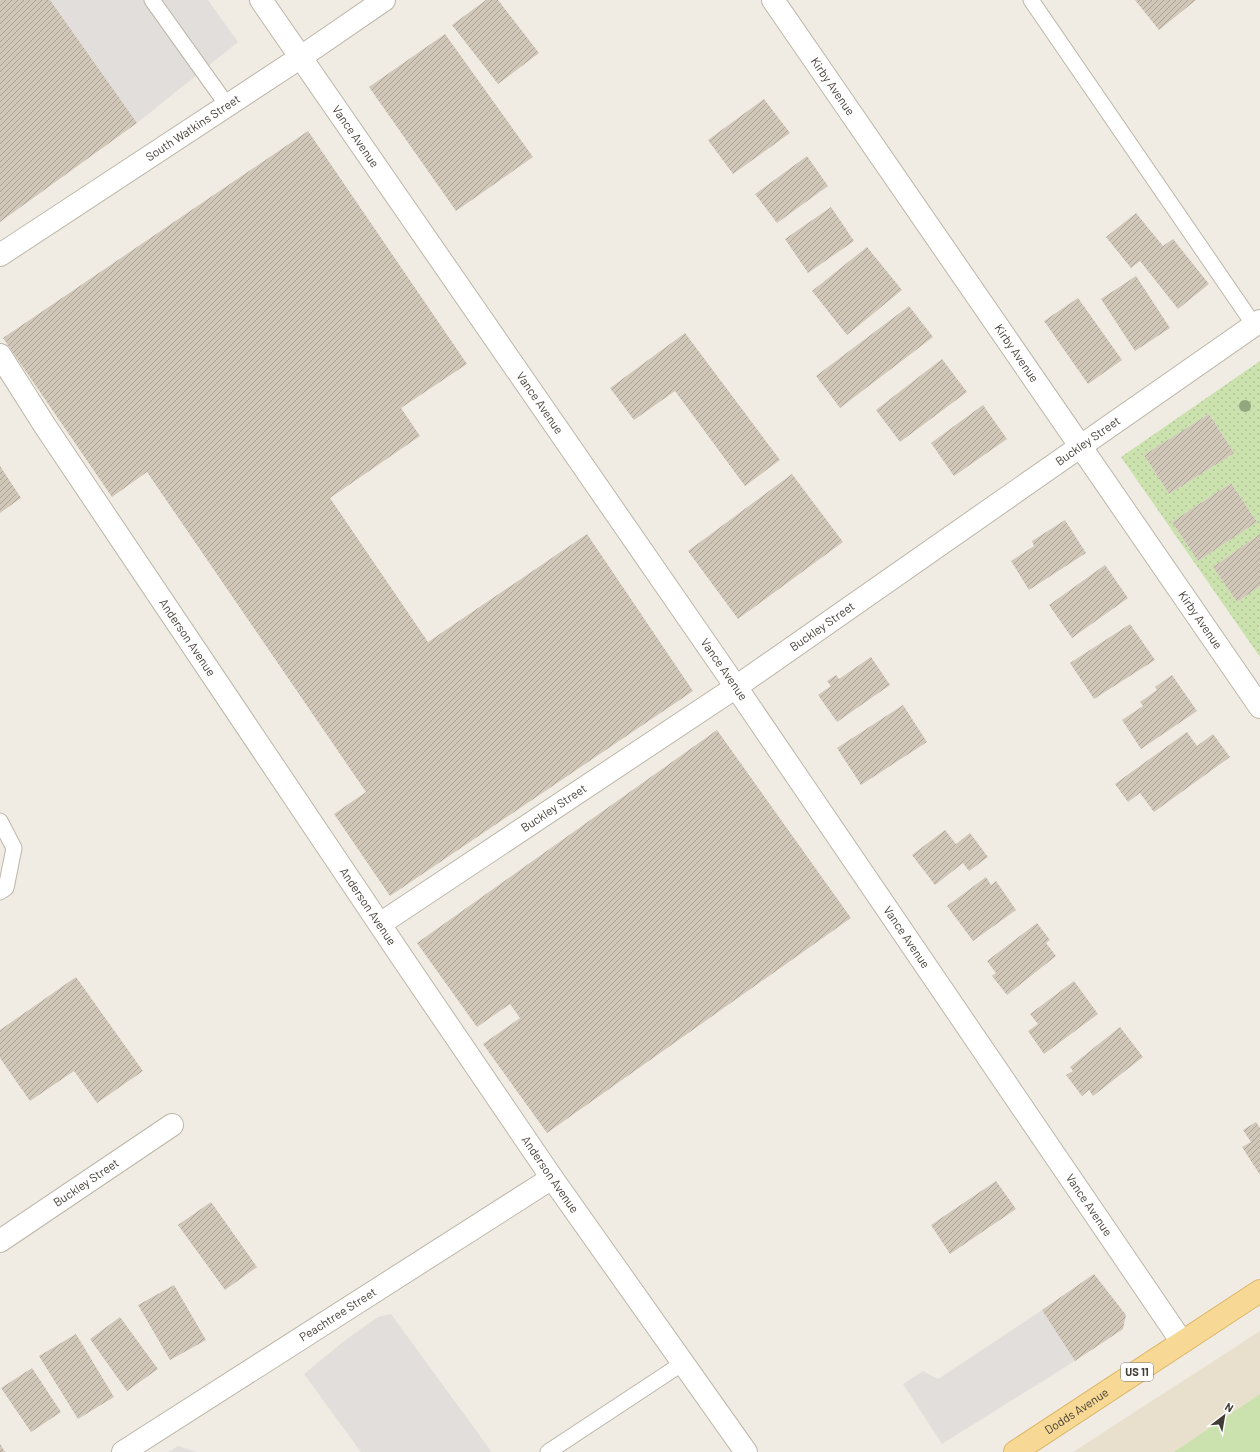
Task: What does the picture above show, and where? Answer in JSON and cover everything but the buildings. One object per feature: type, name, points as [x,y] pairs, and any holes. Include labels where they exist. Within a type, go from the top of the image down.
[{"type":"main road","name":"Dodds Avenue","points":[[1015,1452],[1260,1291]]},
{"type":"street","name":"Vance Avenue","points":[[261,0],[736,687],[1182,1342]]},
{"type":"street","name":"South Watkins Street","points":[[0,255],[301,57],[384,0]]},
{"type":"street","name":"Kirby Avenue","points":[[773,0],[1260,707]]},
{"type":"street","name":"Buckley Street","points":[[380,924],[736,687],[1257,323]]},
{"type":"street","name":"Anderson Avenue","points":[[0,355],[45,426],[552,1178],[746,1452]]},
{"type":"street","name":"Buckley Street","points":[[0,1241],[172,1125]]},
{"type":"street","name":"Peachtree Street","points":[[123,1452],[552,1178]]},
{"type":"lane","points":[[152,0],[227,105]]},
{"type":"lane","points":[[1031,0],[1257,323]]},
{"type":"lane","points":[[0,822],[14,848],[6,888],[0,892]]},
{"type":"lane","points":[[548,1452],[683,1363]]},
{"type":"shaded area","points":[[50,0],[208,0],[238,42],[137,123]]},
{"type":"shaded area","points":[[1042,1310],[1075,1361],[942,1444],[903,1384],[923,1371],[938,1379]]},
{"type":"shaded area","points":[[391,1314],[491,1451],[361,1452],[304,1374],[348,1338],[378,1317]]},
{"type":"shaded area","points":[[1260,1331],[1260,1452],[1073,1452]]},
{"type":"shaded area","points":[[178,1446],[197,1452],[168,1452]]},
{"type":"green space","points":[[1260,361],[1260,534],[1213,567],[1237,602],[1260,586],[1260,657],[1121,457]],"holes":[[[1209,414],[1234,453],[1169,494],[1144,455]],[[1231,483],[1257,522],[1198,561],[1172,522]]]},
{"type":"green space","points":[[1260,1394],[1260,1452],[1174,1452]]}]
